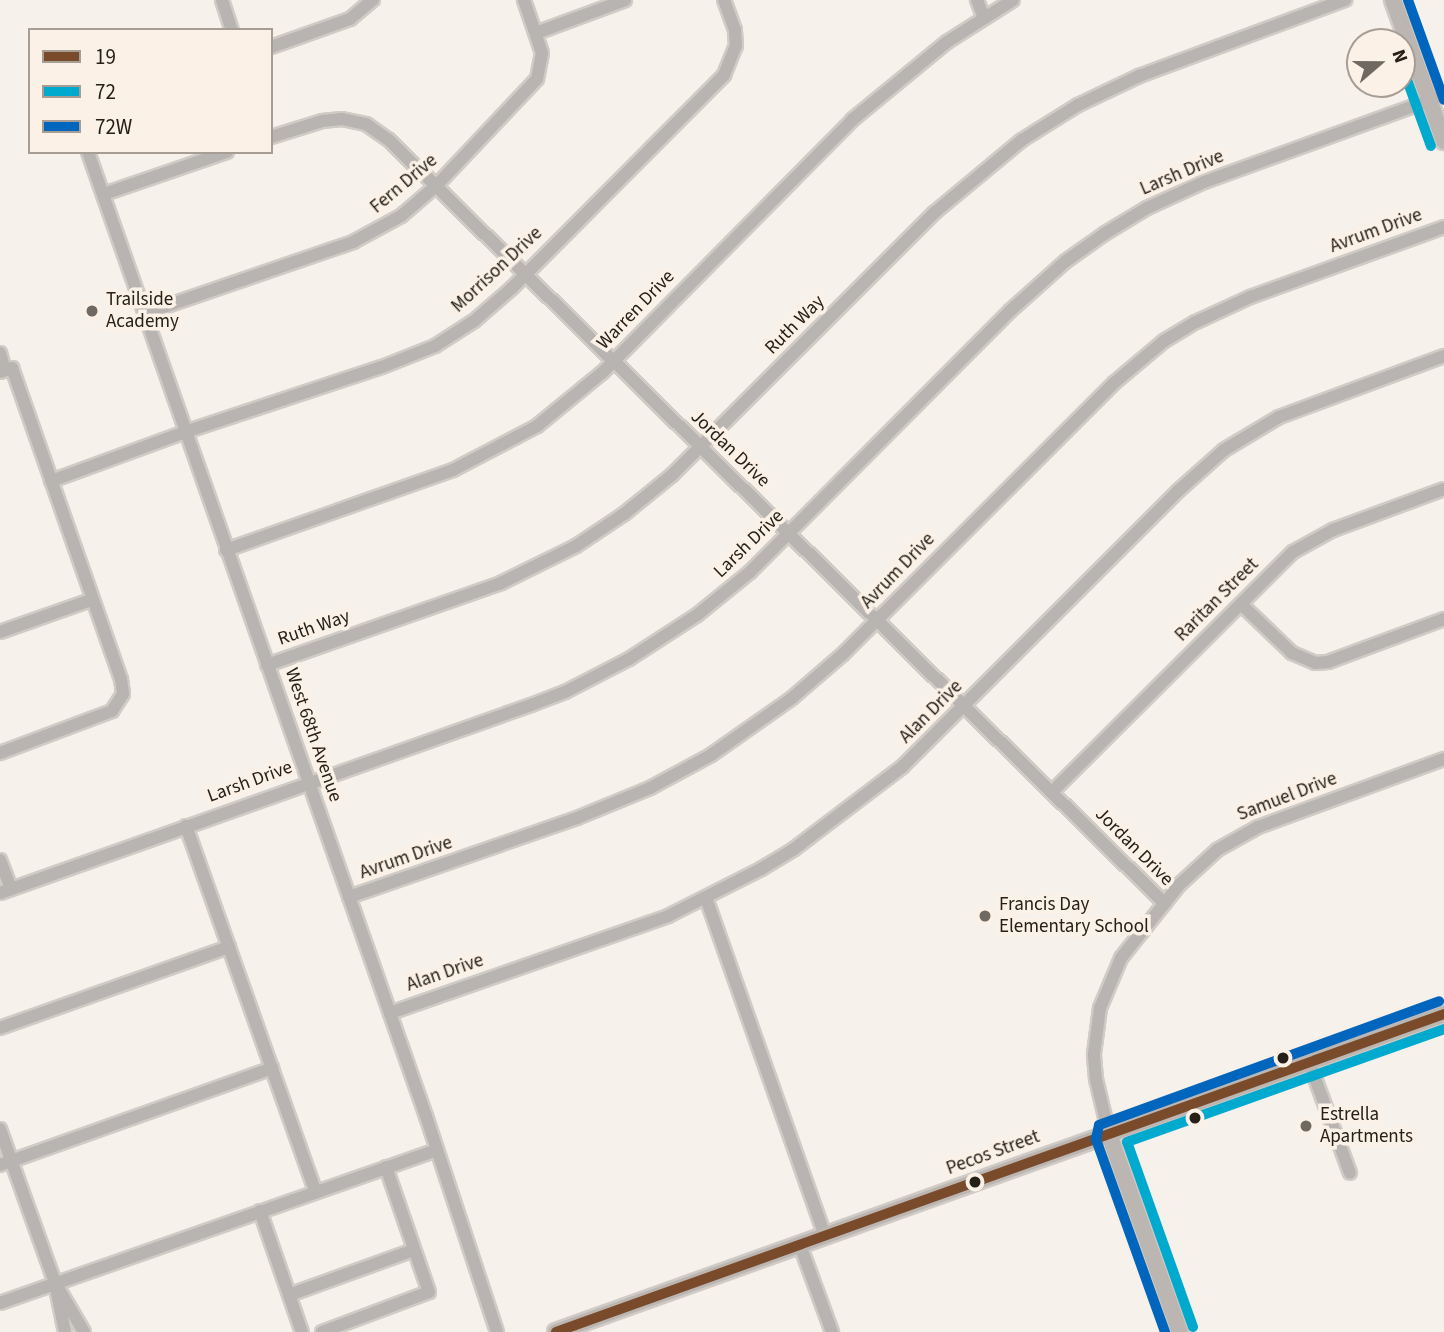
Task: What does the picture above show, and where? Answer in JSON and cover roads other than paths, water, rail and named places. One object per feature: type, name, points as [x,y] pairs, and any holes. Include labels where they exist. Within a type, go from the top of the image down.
[{"type":"main road","points":[[1393,0],[1436,97],[1444,141]]},
{"type":"main road","name":"Pecos Street","points":[[556,1332],[1444,1014]]},
{"type":"main road","points":[[1109,1134],[1181,1332]]},
{"type":"street","points":[[222,0],[231,28]]},
{"type":"street","points":[[273,46],[350,19],[373,0]]},
{"type":"street","name":"Fern Drive","points":[[146,313],[365,237],[401,216],[436,186],[537,79],[543,63],[524,0]]},
{"type":"street","points":[[536,33],[625,0]]},
{"type":"street","name":"Morrison Drive","points":[[51,481],[185,432],[382,367],[435,346],[474,321],[525,274],[724,75],[736,46],[735,30],[724,0]]},
{"type":"street","points":[[977,0],[984,18]]},
{"type":"street","name":"Warren Drive","points":[[226,550],[484,456],[555,413],[613,361],[852,120],[913,68],[1013,0]]},
{"type":"street","name":"Ruth Way","points":[[267,665],[500,583],[551,560],[624,514],[700,448],[934,213],[1022,140],[1078,105],[1139,76],[1345,0]]},
{"type":"street","name":"Larsh Drive","points":[[5,891],[308,781],[531,705],[599,676],[697,615],[750,572],[1010,311],[1066,261],[1104,234],[1147,208],[1204,183],[1436,97]]},
{"type":"street","name":"Jordan Drive","points":[[273,137],[322,121],[359,121],[389,140],[1164,903]]},
{"type":"street","name":"West 68th Avenue","points":[[89,154],[390,1013],[498,1332]]},
{"type":"street","points":[[104,194],[221,154]]},
{"type":"street","name":"Avrum Drive","points":[[349,897],[577,818],[669,778],[711,755],[792,698],[877,621],[1085,411],[1164,341],[1205,317],[1250,297],[1444,227]]},
{"type":"street","points":[[0,354],[51,481],[91,600],[121,678],[123,694],[113,711],[0,753]]},
{"type":"street","name":"Alan Drive","points":[[390,1013],[649,923],[706,898],[772,862],[852,808],[902,767],[1178,491],[1240,439],[1279,417],[1444,356]]},
{"type":"street","name":"Raritan Street","points":[[1052,792],[1303,545],[1333,530],[1444,489]]},
{"type":"street","points":[[0,632],[91,600]]},
{"type":"street","points":[[1241,604],[1292,653],[1315,663],[1328,662],[1444,619]]},
{"type":"street","name":"Samuel Drive","points":[[1109,1134],[1096,1079],[1095,1042],[1100,1008],[1121,958],[1164,903],[1199,865],[1233,839],[1258,827],[1444,759]]},
{"type":"street","points":[[186,826],[315,1191]]},
{"type":"street","points":[[0,860],[5,891]]},
{"type":"street","points":[[706,898],[825,1236]]},
{"type":"street","points":[[0,1028],[229,947]]},
{"type":"street","points":[[1309,1062],[1350,1173]]},
{"type":"street","points":[[6,1163],[272,1068]]},
{"type":"street","points":[[0,1129],[6,1163],[55,1283],[84,1332]]},
{"type":"street","points":[[0,1303],[437,1150]]},
{"type":"street","points":[[322,1332],[429,1292],[386,1167]]},
{"type":"street","points":[[260,1210],[302,1332]]},
{"type":"street","points":[[800,1245],[832,1332]]},
{"type":"street","points":[[289,1295],[414,1250]]},
{"type":"street","points":[[55,1283],[65,1332]]},
{"type":"place","name":"Trailside Academy","points":[[92,311]]},
{"type":"place","name":"Francis Day Elementary School","points":[[985,916]]},
{"type":"place","name":"Estrella Apartments","points":[[1306,1126]]}]
